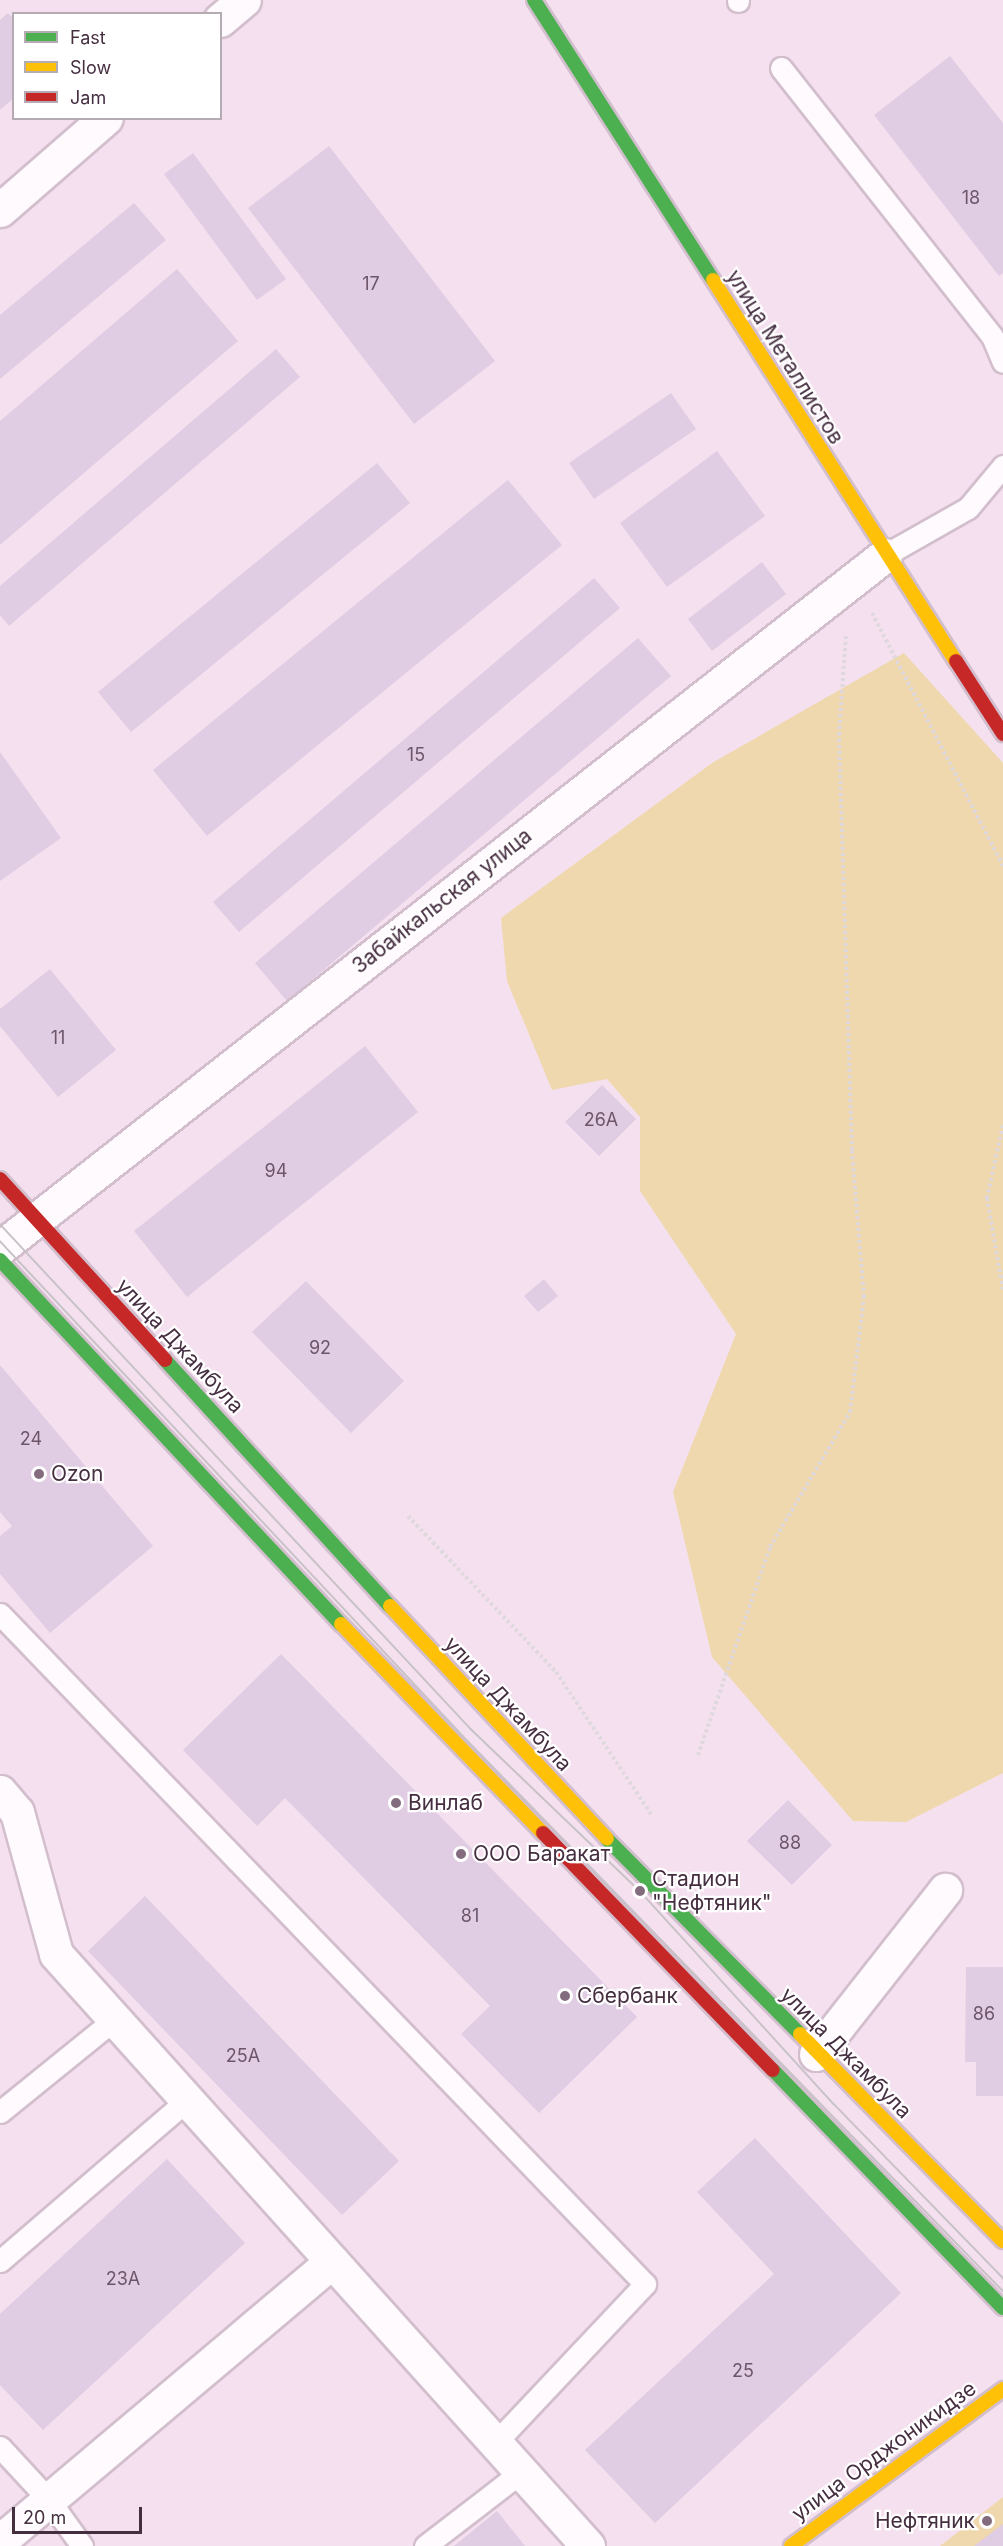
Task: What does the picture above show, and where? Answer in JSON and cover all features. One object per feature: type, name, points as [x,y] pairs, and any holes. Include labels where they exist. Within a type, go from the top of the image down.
[{"type":"street","points":[[222,18],[244,0]]},
{"type":"street","name":"улица Металлистов","points":[[534,0],[885,555],[1003,734]]},
{"type":"street","points":[[0,210],[104,120]]},
{"type":"street","name":"Забайкальская улица","points":[[0,1248],[885,555]]},
{"type":"street","name":"улица Джамбула","points":[[0,1179],[548,1779],[816,2054],[1003,2241]]},
{"type":"street","points":[[0,1260],[325,1607],[1003,2308]]},
{"type":"street","points":[[0,1792],[17,1812],[56,1954],[588,2546]]},
{"type":"street","points":[[816,2054],[945,1890]]},
{"type":"street","points":[[0,2541],[332,2261]]},
{"type":"street","name":"улица Орджоникидзе","points":[[791,2546],[1003,2389]]},
{"type":"lane","points":[[781,68],[992,336],[1003,362]]},
{"type":"lane","points":[[885,555],[968,508],[1003,466]]},
{"type":"lane","points":[[0,1614],[645,2284],[495,2443]]},
{"type":"lane","points":[[0,2112],[115,2019]]},
{"type":"lane","points":[[1,2258],[187,2100]]},
{"type":"lane","points":[[0,2447],[49,2500],[82,2546]]},
{"type":"lane","points":[[425,2546],[521,2472]]},
{"type":"path","points":[[859,576],[878,629],[1003,866]]},
{"type":"path","points":[[698,1755],[770,1547],[850,1412],[864,1297],[852,1150],[839,735],[848,619],[859,576]]},
{"type":"path","points":[[1003,1125],[987,1198],[1003,1290]]},
{"type":"path","points":[[408,1516],[556,1672],[651,1814]]},
{"type":"shaded area","points":[[904,653],[1003,763],[1003,1773],[906,1822],[853,1821],[712,1657],[673,1492],[736,1334],[640,1191],[640,1117],[607,1079],[552,1090],[507,981],[501,918],[712,763]]},
{"type":"shaded area","name":"Нефтяник","points":[[1003,2497],[1003,2546],[940,2546]]},
{"type":"building","points":[[8,13],[12,17],[12,100],[0,110],[0,20]]},
{"type":"building","points":[[950,56],[1003,123],[1003,273],[999,276],[874,115]]},
{"type":"building","points":[[329,146],[495,361],[414,424],[248,208]]},
{"type":"building","points":[[193,153],[286,279],[257,300],[164,174]]},
{"type":"building","points":[[134,203],[166,240],[0,379],[0,315]]},
{"type":"building","points":[[177,269],[238,341],[0,545],[0,421]]},
{"type":"building","points":[[276,349],[300,377],[9,626],[0,615],[0,586]]},
{"type":"building","points":[[671,393],[696,429],[594,499],[569,463]]},
{"type":"building","points":[[717,451],[765,516],[667,587],[620,523]]},
{"type":"building","points":[[377,463],[410,503],[131,732],[98,692]]},
{"type":"building","points":[[508,480],[562,545],[207,836],[153,770]]},
{"type":"building","points":[[762,562],[786,594],[712,651],[688,619]]},
{"type":"building","points":[[594,578],[620,608],[239,932],[213,902]]},
{"type":"building","points":[[638,638],[671,676],[287,1001],[255,963]]},
{"type":"building","points":[[0,752],[61,838],[0,881]]},
{"type":"building","points":[[50,969],[116,1050],[58,1097],[0,1026],[0,1009]]},
{"type":"building","points":[[365,1046],[418,1112],[187,1297],[134,1231]]},
{"type":"building","points":[[602,1085],[636,1119],[599,1156],[565,1122]]},
{"type":"building","points":[[544,1279],[558,1296],[538,1312],[524,1296]]},
{"type":"building","points":[[306,1281],[404,1381],[351,1433],[252,1332]]},
{"type":"building","points":[[0,1365],[153,1546],[50,1633],[0,1574],[0,1536],[12,1526],[0,1512]]},
{"type":"building","points":[[281,1654],[637,2017],[539,2113],[461,2034],[490,2006],[285,1798],[257,1826],[183,1750]]},
{"type":"building","points":[[788,1800],[832,1845],[792,1885],[747,1841]]},
{"type":"building","points":[[145,1896],[399,2161],[342,2215],[88,1951]]},
{"type":"building","points":[[966,1967],[1003,1967],[1003,2096],[976,2096],[976,2062],[965,2062]]},
{"type":"building","points":[[755,2138],[901,2293],[655,2523],[585,2450],[774,2274],[697,2192]]},
{"type":"building","points":[[167,2159],[245,2243],[43,2430],[0,2385],[0,2314]]},
{"type":"building","points":[[497,2511],[525,2546],[454,2546]]},
{"type":"building","points":[[1003,2524],[1003,2546],[974,2546]]},
{"type":"tram line","points":[[0,1224],[471,1729],[640,1891],[834,2104],[1003,2278]]},
{"type":"tram line","points":[[0,1241],[463,1736],[1003,2291]]},
{"type":"traffic: fast","points":[[534,0],[713,280]]},
{"type":"traffic: fast","points":[[0,1260],[341,1624]]},
{"type":"traffic: fast","points":[[165,1360],[390,1606]]},
{"type":"traffic: fast","points":[[607,1839],[800,2034]]},
{"type":"traffic: fast","points":[[773,2070],[1003,2308]]},
{"type":"traffic: slow","points":[[713,280],[956,661]]},
{"type":"traffic: slow","points":[[390,1606],[607,1839]]},
{"type":"traffic: slow","points":[[341,1624],[543,1833]]},
{"type":"traffic: slow","points":[[800,2034],[1003,2241]]},
{"type":"traffic: slow","points":[[791,2546],[1003,2389]]},
{"type":"traffic: jam","points":[[956,661],[1003,734]]},
{"type":"traffic: jam","points":[[0,1179],[165,1360]]},
{"type":"traffic: jam","points":[[543,1833],[773,2070]]},
{"type":"place","name":"Ozon","points":[[39,1474]]},
{"type":"place","name":"Винлаб","points":[[396,1803]]},
{"type":"place","name":"ООО Баракат","points":[[461,1854]]},
{"type":"place","name":"Стадион \"Нефтяник\"","points":[[640,1891]]},
{"type":"place","name":"Сбербанк","points":[[565,1996]]},
{"type":"place","name":"Нефтяник","points":[[987,2521]]}]
